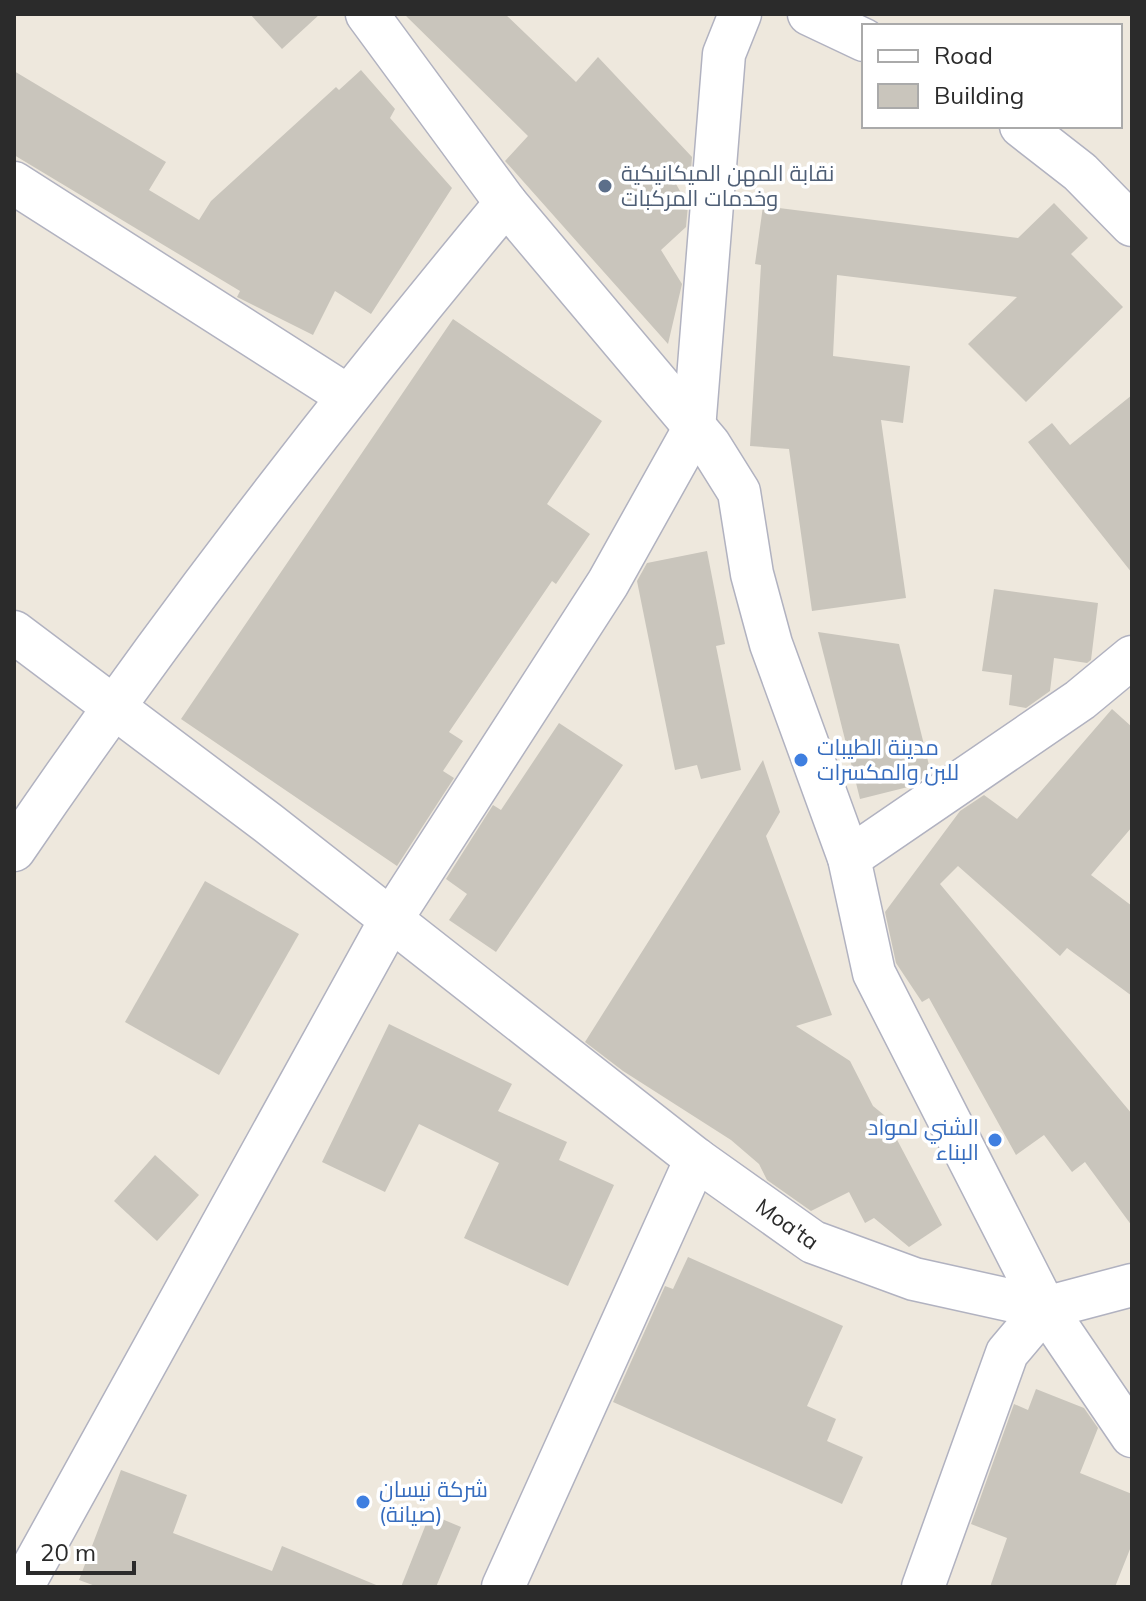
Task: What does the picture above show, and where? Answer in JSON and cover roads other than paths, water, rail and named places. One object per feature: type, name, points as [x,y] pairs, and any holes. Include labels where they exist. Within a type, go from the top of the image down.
[{"type":"street","points":[[367,14],[506,203],[709,444],[739,492],[752,574],[771,644],[849,858],[874,973],[1045,1308],[1132,1436]]},
{"type":"street","points":[[22,1587],[390,921],[608,583],[694,429],[724,54],[740,14]]},
{"type":"street","points":[[809,14],[862,39]]},
{"type":"street","points":[[1024,128],[1080,172],[1132,225]]},
{"type":"street","points":[[14,183],[346,395]]},
{"type":"street","points":[[14,850],[113,704],[346,395],[506,203]]},
{"type":"street","name":"Moa'ta","points":[[14,632],[113,704],[696,1159],[813,1242],[914,1279],[1045,1308]]},
{"type":"street","points":[[849,858],[1080,700],[1132,657]]},
{"type":"street","points":[[503,1587],[696,1159]]},
{"type":"street","points":[[923,1587],[1007,1353],[1045,1308],[1132,1285]]},
{"type":"place","name":"نقابة المهن الميكانيكية وخدمات المركبات","points":[[605,186]]},
{"type":"place","name":"مدينة الطيبات للبن والمكسرات","points":[[801,760]]},
{"type":"place","name":"الشني لمواد البناء","points":[[995,1140]]},
{"type":"place","name":"شركة نيسان (صيانة)","points":[[363,1502]]}]
